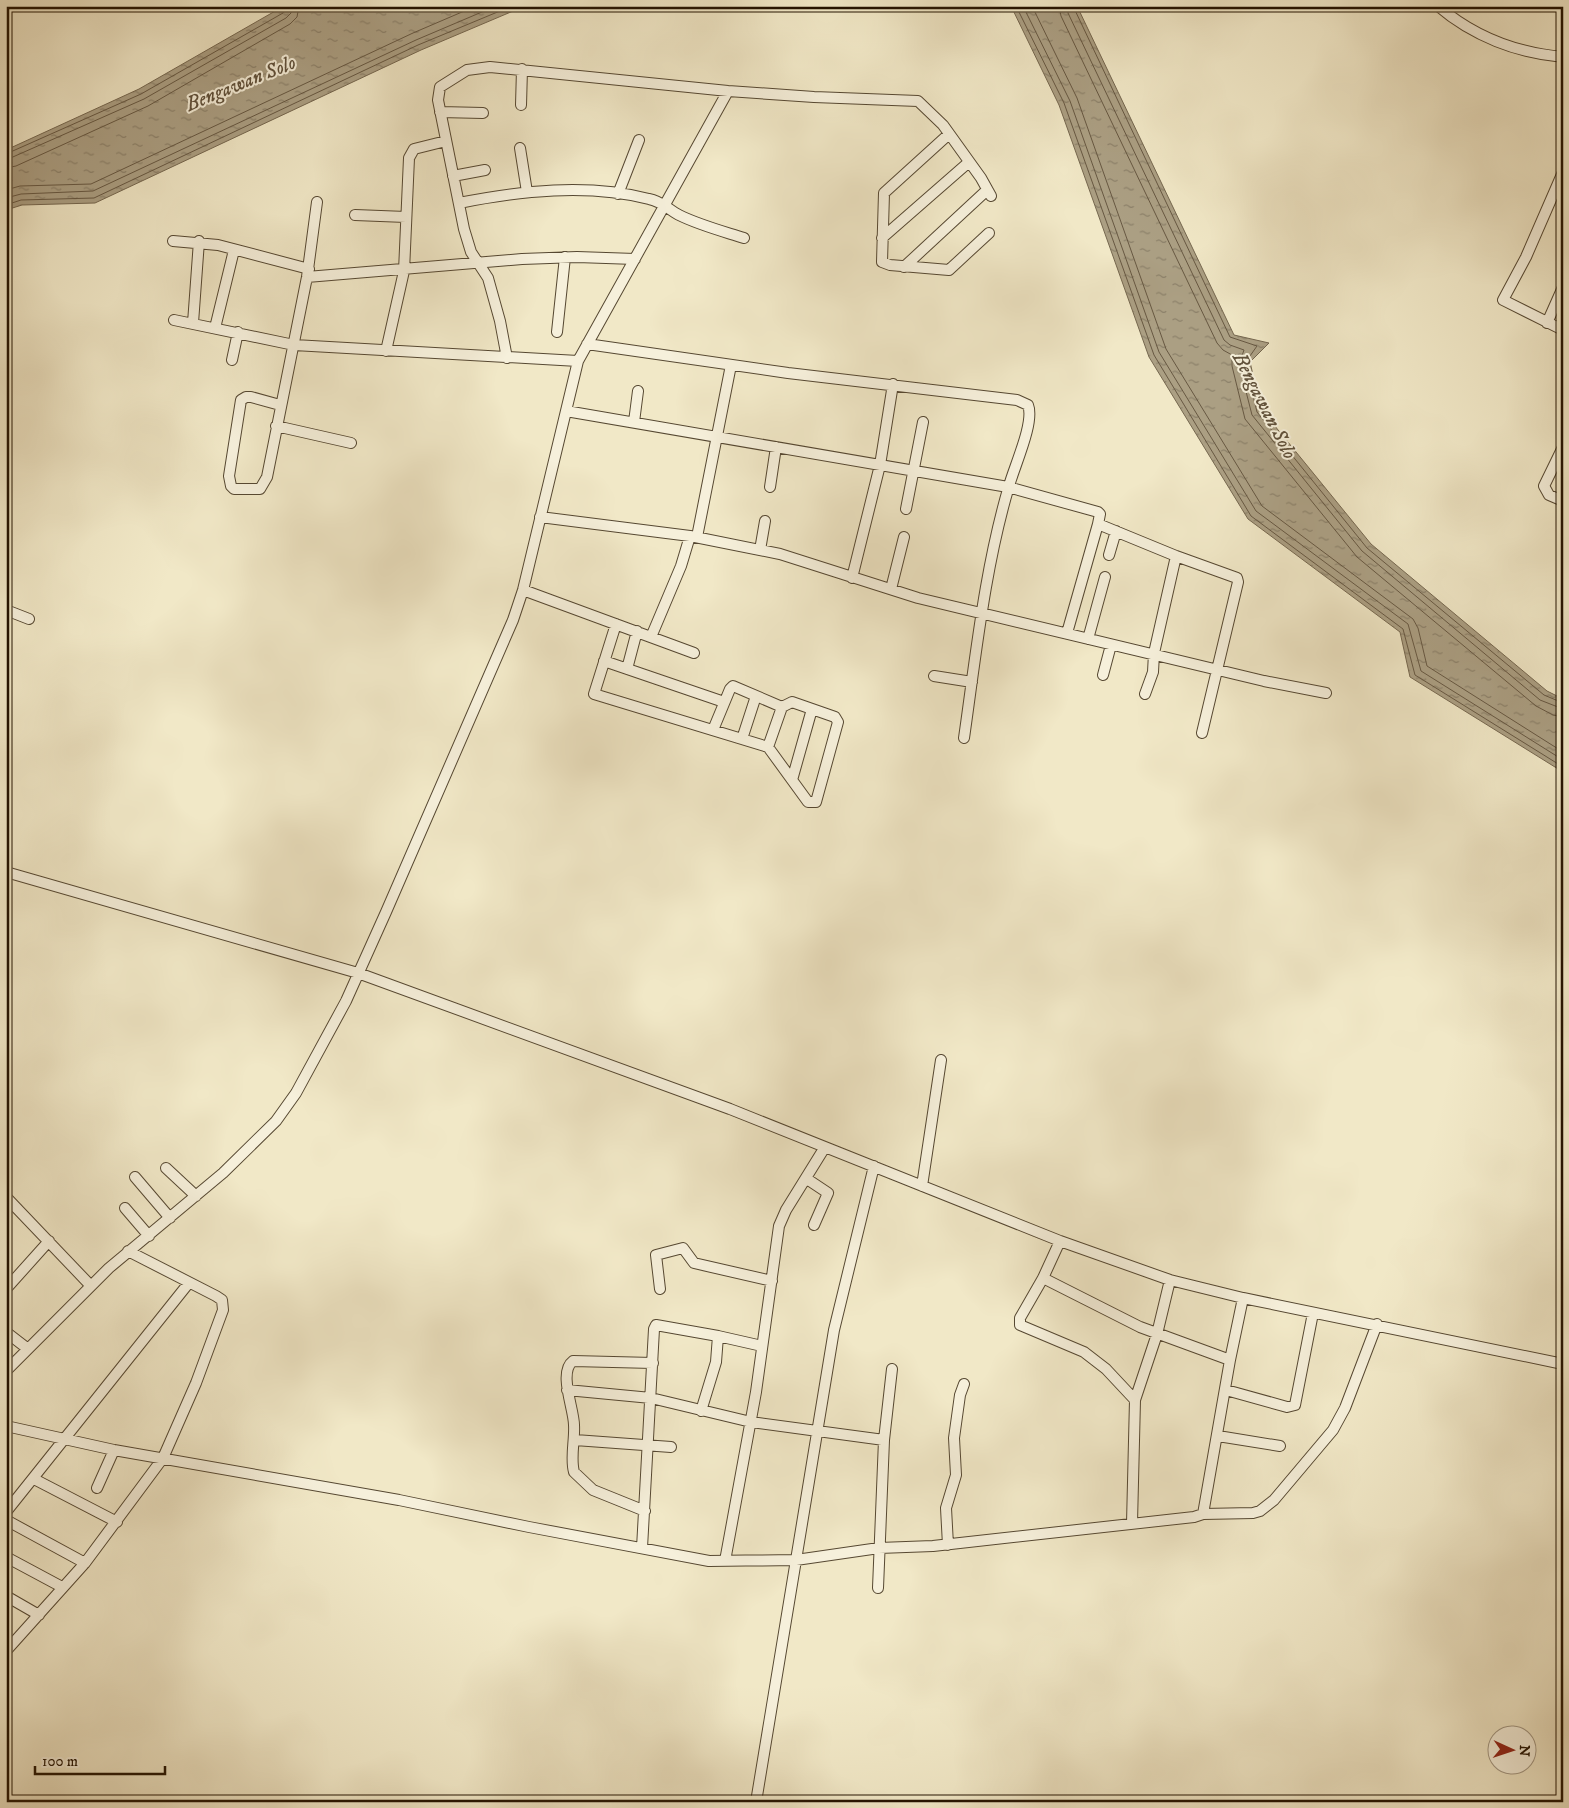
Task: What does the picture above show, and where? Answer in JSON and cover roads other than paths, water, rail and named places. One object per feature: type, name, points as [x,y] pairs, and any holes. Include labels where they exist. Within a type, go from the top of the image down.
[{"type":"street","points":[[1438,6],[1457,23],[1492,41],[1546,56],[1563,57]]},
{"type":"street","points":[[507,358],[497,306],[488,278],[471,252],[453,176],[440,112],[438,90],[460,73],[482,67],[522,69],[728,91],[814,98],[913,100],[924,105],[943,125],[981,178],[989,194],[904,267]]},
{"type":"street","points":[[521,105],[522,69]]},
{"type":"street","points":[[6,1371],[90,1286],[128,1251],[149,1236],[223,1173],[276,1121],[296,1093],[315,1060],[358,973],[468,729],[513,620],[523,590],[578,361],[634,259],[666,206],[728,91]]},
{"type":"street","points":[[440,112],[484,113]]},
{"type":"street","points":[[949,134],[884,193],[882,262],[904,267],[949,270],[989,233]]},
{"type":"street","points":[[618,194],[639,140]]},
{"type":"street","points":[[386,351],[404,271],[409,158],[411,152],[418,147],[446,141]]},
{"type":"street","points":[[520,148],[528,192]]},
{"type":"street","points":[[882,238],[969,162]]},
{"type":"street","points":[[453,176],[485,170]]},
{"type":"street","points":[[1562,174],[1526,258],[1503,299],[1563,330]]},
{"type":"street","points":[[459,203],[528,192],[589,191],[618,194],[649,199],[666,206],[686,218],[744,238]]},
{"type":"street","points":[[280,405],[246,396],[241,400],[229,476],[231,486],[234,488],[262,488],[266,477],[308,273],[317,202]]},
{"type":"street","points":[[355,215],[406,217]]},
{"type":"street","points":[[173,241],[199,242],[234,250],[308,273],[404,271],[478,262],[565,258],[634,259]]},
{"type":"street","points":[[193,323],[199,242]]},
{"type":"street","points":[[215,328],[234,250]]},
{"type":"street","points":[[557,332],[565,258]]},
{"type":"street","points":[[1547,323],[1563,287]]},
{"type":"street","points":[[174,320],[294,345],[578,361]]},
{"type":"street","points":[[232,360],[238,332]]},
{"type":"street","points":[[587,344],[731,365],[1017,400],[1028,405],[1029,420],[1008,487],[982,613],[964,738]]},
{"type":"street","points":[[651,637],[694,537],[731,365]]},
{"type":"street","points":[[852,578],[880,465],[893,384]]},
{"type":"street","points":[[634,422],[638,391]]},
{"type":"street","points":[[566,411],[1008,487],[1098,512],[1100,514],[1098,524],[1067,633]]},
{"type":"street","points":[[906,509],[923,422]]},
{"type":"street","points":[[276,426],[351,444]]},
{"type":"street","points":[[770,487],[776,447]]},
{"type":"street","points":[[1563,447],[1544,486],[1549,495],[1563,501]]},
{"type":"street","points":[[540,517],[694,537],[760,550],[812,563],[852,578],[982,613],[1111,645],[1154,653],[1326,694]]},
{"type":"street","points":[[760,550],[765,521]]},
{"type":"street","points":[[1098,524],[1176,556],[1235,577],[1238,580],[1202,733]]},
{"type":"street","points":[[1109,555],[1116,532]]},
{"type":"street","points":[[891,589],[904,537]]},
{"type":"street","points":[[1145,694],[1152,672],[1154,653],[1176,556]]},
{"type":"street","points":[[1088,639],[1106,577]]},
{"type":"street","points":[[523,590],[694,653]]},
{"type":"street","points":[[6,610],[29,619]]},
{"type":"street","points":[[616,624],[594,694],[768,747],[808,802],[816,802],[838,722],[835,717],[792,702],[782,707],[768,747]]},
{"type":"street","points":[[628,669],[637,632]]},
{"type":"street","points":[[1103,675],[1111,645]]},
{"type":"street","points":[[604,661],[724,702]]},
{"type":"street","points":[[934,676],[972,682]]},
{"type":"street","points":[[713,730],[724,702],[733,686],[782,707]]},
{"type":"street","points":[[742,739],[756,696]]},
{"type":"street","points":[[792,780],[812,709]]},
{"type":"street","points":[[6,872],[358,973],[645,1077],[1060,1241],[1170,1280],[1313,1313],[1377,1324],[1563,1364]]},
{"type":"street","points":[[922,1186],[941,1060]]},
{"type":"street","points":[[725,1561],[751,1422],[782,1218],[825,1147]]},
{"type":"street","points":[[756,1802],[834,1330],[874,1166]]},
{"type":"street","points":[[166,1168],[196,1196]]},
{"type":"street","points":[[135,1177],[170,1218]]},
{"type":"street","points":[[807,1179],[828,1193],[814,1226]]},
{"type":"street","points":[[6,1197],[90,1286]]},
{"type":"street","points":[[125,1208],[149,1236]]},
{"type":"street","points":[[6,1289],[49,1241]]},
{"type":"street","points":[[1060,1241],[1043,1278],[1020,1318],[1020,1325],[1084,1352],[1106,1370],[1135,1400]]},
{"type":"street","points":[[660,1289],[656,1255],[683,1248],[694,1263],[772,1281]]},
{"type":"street","points":[[6,1651],[85,1562],[117,1522],[163,1458],[196,1383],[223,1310],[223,1303],[220,1298],[188,1284],[128,1251]]},
{"type":"street","points":[[1043,1278],[1157,1334],[1230,1360]]},
{"type":"street","points":[[1132,1523],[1135,1400],[1157,1334],[1170,1280]]},
{"type":"street","points":[[6,1512],[188,1284]]},
{"type":"street","points":[[1203,1514],[1243,1298]]},
{"type":"street","points":[[1226,1390],[1287,1407],[1296,1405],[1313,1313]]},
{"type":"street","points":[[6,1426],[114,1450],[399,1500],[698,1560],[796,1560],[879,1548],[948,1545],[1194,1517],[1203,1514],[1253,1513],[1260,1511],[1274,1500],[1322,1444],[1340,1418],[1377,1324]]},
{"type":"street","points":[[642,1548],[656,1325],[762,1346]]},
{"type":"street","points":[[6,1332],[28,1348]]},
{"type":"street","points":[[701,1411],[716,1362],[718,1336]]},
{"type":"street","points":[[645,1511],[606,1496],[582,1481],[574,1470],[574,1419],[567,1390],[568,1370],[573,1361],[653,1363]]},
{"type":"street","points":[[878,1588],[884,1440],[892,1369]]},
{"type":"street","points":[[948,1545],[946,1508],[956,1476],[954,1438],[960,1394],[964,1384]]},
{"type":"street","points":[[567,1390],[615,1393],[651,1398],[751,1422],[817,1433],[884,1440]]},
{"type":"street","points":[[1218,1436],[1280,1446]]},
{"type":"street","points":[[575,1440],[671,1447]]},
{"type":"street","points":[[97,1488],[114,1450]]},
{"type":"street","points":[[34,1479],[117,1522]]},
{"type":"street","points":[[6,1520],[85,1562]]},
{"type":"street","points":[[6,1557],[62,1587]]},
{"type":"street","points":[[6,1596],[39,1615]]},
{"type":"water","name":"Bengawan Solo","points":[[284,6],[525,6],[421,50],[95,203],[22,205],[6,210],[6,150],[139,89]]},
{"type":"water","points":[[1011,6],[1077,6],[1234,335],[1269,343],[1250,362],[1261,409],[1371,544],[1547,691],[1563,699],[1563,772],[1410,677],[1400,632],[1248,519],[1149,357],[1059,105]]}]
